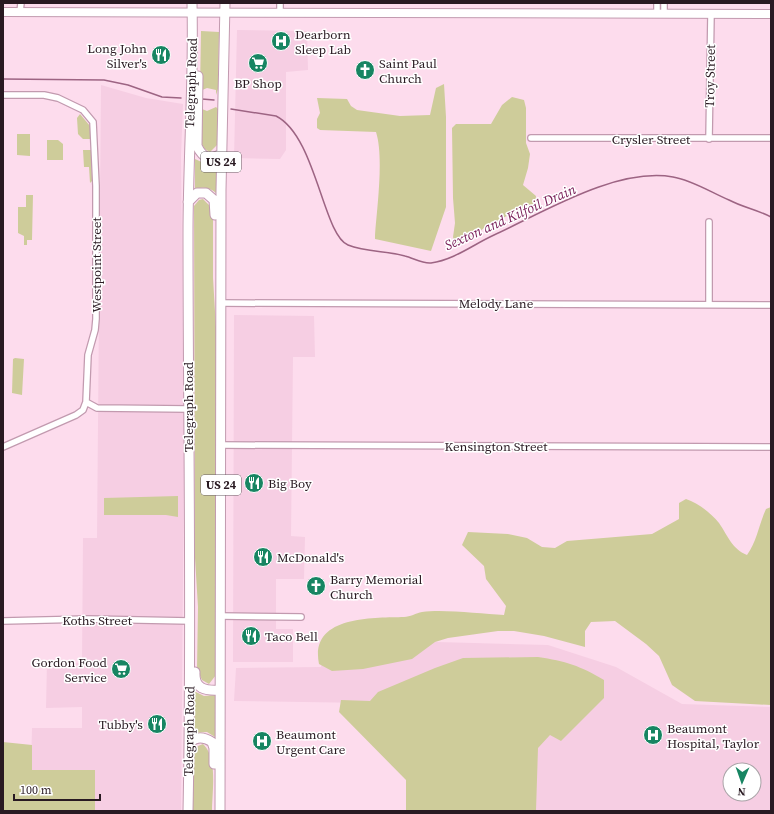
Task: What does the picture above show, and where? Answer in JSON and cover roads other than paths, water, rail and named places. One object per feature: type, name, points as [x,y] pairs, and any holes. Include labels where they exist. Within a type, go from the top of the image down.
[{"type":"main road","name":"Telegraph Road","points":[[188,811],[190,743],[190,621],[188,202],[193,32],[192,3]]},
{"type":"main road","name":"US 24","points":[[220,811],[221,302],[225,3]]},
{"type":"main road","points":[[3,12],[771,14]]},
{"type":"main road","points":[[193,32],[198,40],[197,146],[201,155],[205,158],[217,157],[222,153]]},
{"type":"main road","points":[[188,202],[193,196],[201,192],[206,192],[214,200],[215,278],[221,318]]},
{"type":"main road","points":[[189,569],[194,584],[195,678],[197,684],[202,689],[220,690]]},
{"type":"main road","points":[[190,743],[196,738],[204,738],[212,742],[214,748],[214,811]]},
{"type":"street","points":[[20,3],[20,12]]},
{"type":"street","points":[[280,3],[280,13]]},
{"type":"street","points":[[657,3],[660,14]]},
{"type":"street","points":[[660,14],[664,3]]},
{"type":"street","name":"Troy Street","points":[[710,139],[711,14]]},
{"type":"street","name":"Westpoint Street","points":[[3,95],[44,95],[58,98],[83,110],[91,118],[94,126],[96,186],[96,318],[95,330],[88,355],[86,402]]},
{"type":"street","name":"Crysler Street","points":[[531,138],[771,138]]},
{"type":"street","points":[[709,222],[709,304]]},
{"type":"street","name":"Melody Lane","points":[[221,302],[771,305]]},
{"type":"street","points":[[3,447],[76,415],[82,410],[86,402],[97,408],[188,409]]},
{"type":"street","name":"Kensington Street","points":[[221,445],[771,447]]},
{"type":"street","points":[[221,616],[301,617]]},
{"type":"street","name":"Koths Street","points":[[3,620],[95,619],[190,621]]},
{"type":"waterway","name":"Sexton and Kilfoil Drain","points":[[3,79],[104,80],[128,85],[162,97],[181,98]]},
{"type":"waterway","name":"Sexton and Kilfoil Drain","points":[[202,99],[214,100]]},
{"type":"waterway","name":"Sexton and Kilfoil Drain","points":[[231,109],[276,116],[290,127],[301,143],[310,163],[332,223],[339,237],[348,245],[362,249],[398,254],[425,263],[448,259],[558,204],[605,185],[628,179],[651,176],[673,177],[695,184],[771,217]]},
{"type":"place","name":"Dearborn Sleep Lab","points":[[281,41]]},
{"type":"place","name":"Long John Silver's","points":[[161,55]]},
{"type":"place","name":"BP Shop","points":[[258,63]]},
{"type":"place","name":"Saint Paul Church","points":[[365,70]]},
{"type":"place","name":"Big Boy","points":[[254,483]]},
{"type":"place","name":"McDonald's","points":[[263,557]]},
{"type":"place","name":"Barry Memorial Church","points":[[316,586]]},
{"type":"place","name":"Taco Bell","points":[[251,636]]},
{"type":"place","name":"Gordon Food Service","points":[[121,669]]},
{"type":"place","name":"Tubby's","points":[[157,724]]},
{"type":"place","name":"Beaumont Hospital, Taylor","points":[[653,735]]},
{"type":"place","name":"Beaumont Urgent Care","points":[[262,741]]}]
